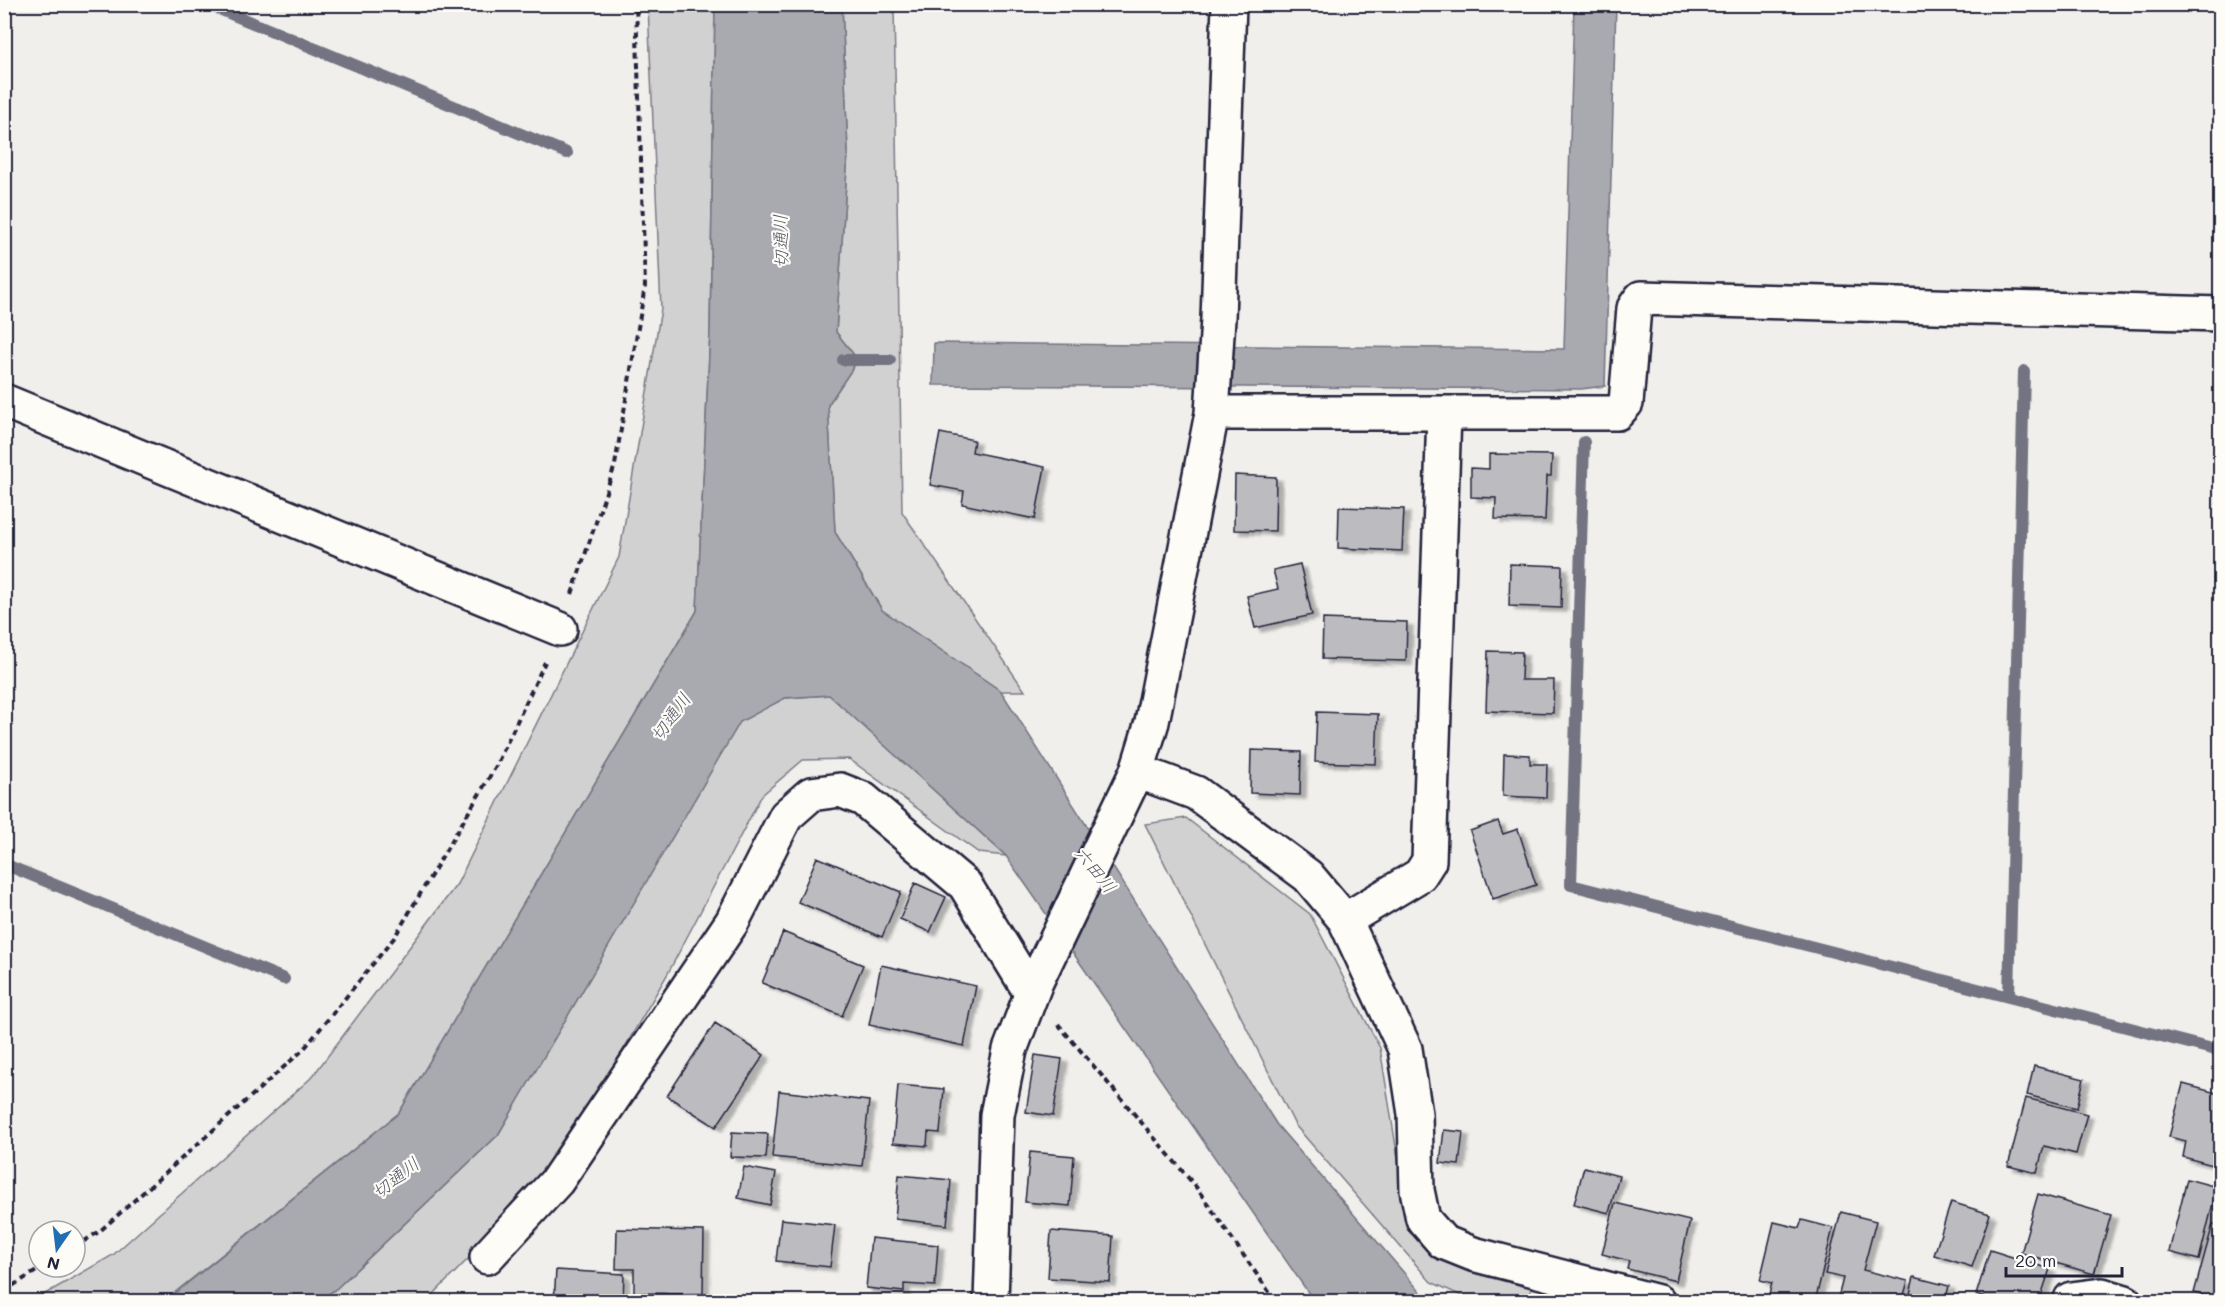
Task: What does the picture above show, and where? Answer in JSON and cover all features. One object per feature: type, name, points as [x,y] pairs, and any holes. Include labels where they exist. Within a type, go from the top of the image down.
[{"type":"street","points":[[991,1302],[996,1115],[1010,1050],[1034,987],[1131,785],[1152,723],[1212,405],[1217,338],[1229,4]]},
{"type":"street","points":[[1212,405],[1444,413],[1617,412],[1626,403],[1634,308],[1641,298],[2220,314]]},
{"type":"street","points":[[4,401],[560,629]]},
{"type":"street","points":[[1345,920],[1420,875],[1429,861],[1444,413]]},
{"type":"street","points":[[1131,785],[1196,793],[1308,876],[1345,920],[1405,1049],[1414,1114],[1417,1190],[1423,1219],[1443,1242],[1473,1254],[1658,1302]]},
{"type":"street","points":[[487,1257],[557,1181],[732,922],[786,816],[811,794],[840,790],[863,799],[965,885],[1034,987]]},
{"type":"street","points":[[2070,1302],[2072,1299],[2102,1294],[2125,1302]]},
{"type":"path","points":[[87,1239],[100,1231],[303,1050],[394,938],[496,766],[560,629],[615,465],[645,286],[636,4]]},
{"type":"path","points":[[1034,987],[1196,1187],[1276,1302]]},
{"type":"path","points":[[4,1291],[27,1277]]},
{"type":"shaded area","points":[[648,5],[715,5],[710,332],[697,611],[399,1113],[164,1301],[31,1302],[71,1279],[87,1279],[87,1270],[113,1255],[312,1077],[457,884],[619,557],[661,309]]},
{"type":"shaded area","points":[[842,5],[894,5],[902,512],[1025,691],[1001,691],[882,610],[835,532],[828,405],[858,360],[836,332],[848,153]]},
{"type":"shaded area","points":[[830,695],[1006,856],[979,853],[849,759],[803,760],[762,795],[667,975],[550,1175],[427,1301],[318,1302],[337,1288],[498,1135],[740,721],[785,698]]},
{"type":"shaded area","points":[[1186,818],[1310,914],[1380,1048],[1410,1233],[1532,1286],[1528,1301],[1473,1301],[1431,1282],[1295,1125],[1145,824]]},
{"type":"water","points":[[715,5],[842,5],[848,153],[836,332],[858,360],[828,405],[835,532],[882,610],[1001,691],[1277,1125],[1423,1295],[1437,1301],[1314,1301],[1006,856],[829,695],[785,698],[740,722],[498,1135],[337,1288],[318,1301],[164,1302],[399,1113],[697,611],[710,332]]},
{"type":"water","points":[[1574,5],[1616,5],[1605,386],[1581,389],[933,385],[934,343],[1564,349]]},
{"type":"building","points":[[940,433],[974,440],[972,452],[1045,467],[1035,519],[962,504],[964,491],[930,485]]},
{"type":"building","points":[[1489,454],[1552,455],[1551,476],[1547,476],[1545,520],[1495,519],[1496,498],[1471,497],[1471,468],[1489,469]]},
{"type":"building","points":[[1235,475],[1276,477],[1275,531],[1234,530]]},
{"type":"building","points":[[1339,507],[1404,509],[1402,551],[1338,548]]},
{"type":"building","points":[[1300,564],[1312,615],[1255,628],[1247,596],[1278,589],[1273,570]]},
{"type":"building","points":[[1510,564],[1562,566],[1561,608],[1509,606]]},
{"type":"building","points":[[1323,619],[1407,622],[1406,661],[1322,659]]},
{"type":"building","points":[[1488,651],[1522,652],[1521,680],[1554,680],[1553,713],[1486,711]]},
{"type":"building","points":[[1317,712],[1378,714],[1376,764],[1315,762]]},
{"type":"building","points":[[1251,750],[1301,752],[1300,795],[1250,793]]},
{"type":"building","points":[[1504,754],[1530,755],[1530,764],[1547,764],[1546,798],[1503,796]]},
{"type":"building","points":[[1498,821],[1503,834],[1518,829],[1536,885],[1493,899],[1470,831]]},
{"type":"building","points":[[817,857],[901,892],[882,937],[798,902]]},
{"type":"building","points":[[915,883],[946,897],[930,932],[900,919]]},
{"type":"building","points":[[783,932],[863,965],[842,1016],[762,983]]},
{"type":"building","points":[[881,965],[976,986],[964,1046],[869,1025]]},
{"type":"building","points":[[715,1023],[764,1055],[716,1127],[667,1096]]},
{"type":"building","points":[[1035,1055],[1062,1059],[1053,1116],[1026,1112]]},
{"type":"building","points":[[2034,1066],[2084,1079],[2077,1108],[2027,1095]]},
{"type":"building","points":[[2183,1084],[2220,1094],[2220,1167],[2183,1157],[2186,1141],[2169,1137]]},
{"type":"building","points":[[898,1085],[944,1089],[940,1133],[928,1132],[927,1146],[893,1143]]},
{"type":"building","points":[[779,1091],[869,1101],[862,1166],[772,1157]]},
{"type":"building","points":[[2026,1098],[2087,1114],[2076,1154],[2044,1146],[2037,1173],[2008,1166]]},
{"type":"building","points":[[1444,1130],[1463,1132],[1459,1165],[1440,1163]]},
{"type":"building","points":[[732,1132],[768,1134],[766,1158],[730,1157]]},
{"type":"building","points":[[1030,1152],[1074,1156],[1070,1206],[1025,1202]]},
{"type":"building","points":[[744,1167],[776,1173],[770,1205],[738,1198]]},
{"type":"building","points":[[1584,1167],[1619,1176],[1609,1213],[1574,1204]]},
{"type":"building","points":[[899,1175],[951,1180],[947,1225],[895,1219]]},
{"type":"building","points":[[2187,1179],[2217,1187],[2199,1260],[2169,1252]]},
{"type":"building","points":[[2038,1194],[2111,1215],[2094,1274],[2021,1253]]},
{"type":"building","points":[[1951,1202],[1990,1214],[1972,1267],[1934,1255]]},
{"type":"building","points":[[1615,1203],[1690,1221],[1676,1281],[1627,1269],[1629,1261],[1602,1254]]},
{"type":"building","points":[[1841,1212],[1876,1221],[1863,1270],[1908,1281],[1902,1302],[1837,1302],[1843,1278],[1825,1274]]},
{"type":"building","points":[[781,1219],[835,1225],[830,1267],[776,1261]]},
{"type":"building","points":[[1802,1220],[1833,1228],[1815,1302],[1767,1302],[1772,1283],[1760,1280],[1774,1222],[1799,1228]]},
{"type":"building","points":[[2213,1224],[2220,1226],[2220,1300],[2194,1293]]},
{"type":"building","points":[[617,1229],[704,1231],[703,1294],[634,1293],[634,1269],[616,1269]]},
{"type":"building","points":[[1051,1231],[1113,1236],[1110,1282],[1048,1278]]},
{"type":"building","points":[[871,1238],[938,1245],[935,1286],[904,1284],[904,1292],[866,1288]]},
{"type":"building","points":[[1990,1250],[2050,1269],[2039,1302],[1998,1302],[1976,1295]]},
{"type":"building","points":[[556,1270],[624,1274],[623,1302],[554,1302]]},
{"type":"building","points":[[1914,1277],[1949,1286],[1945,1302],[1908,1302]]},
{"type":"building","points":[[1048,1297],[1104,1301],[1104,1302],[1048,1302]]},
{"type":"waterway","points":[[207,4],[567,153]]},
{"type":"waterway","points":[[843,360],[890,360]]},
{"type":"waterway","points":[[2009,997],[2024,371]]},
{"type":"waterway","points":[[1584,442],[1571,885],[2220,1051]]},
{"type":"waterway","points":[[4,864],[284,979]]},
{"type":"water label","name":"切通川","points":[[781,241]]},
{"type":"water label","name":"切通川","points":[[671,717]]},
{"type":"water label","name":"六田川","points":[[1095,870]]},
{"type":"water label","name":"切通川","points":[[396,1178]]}]
